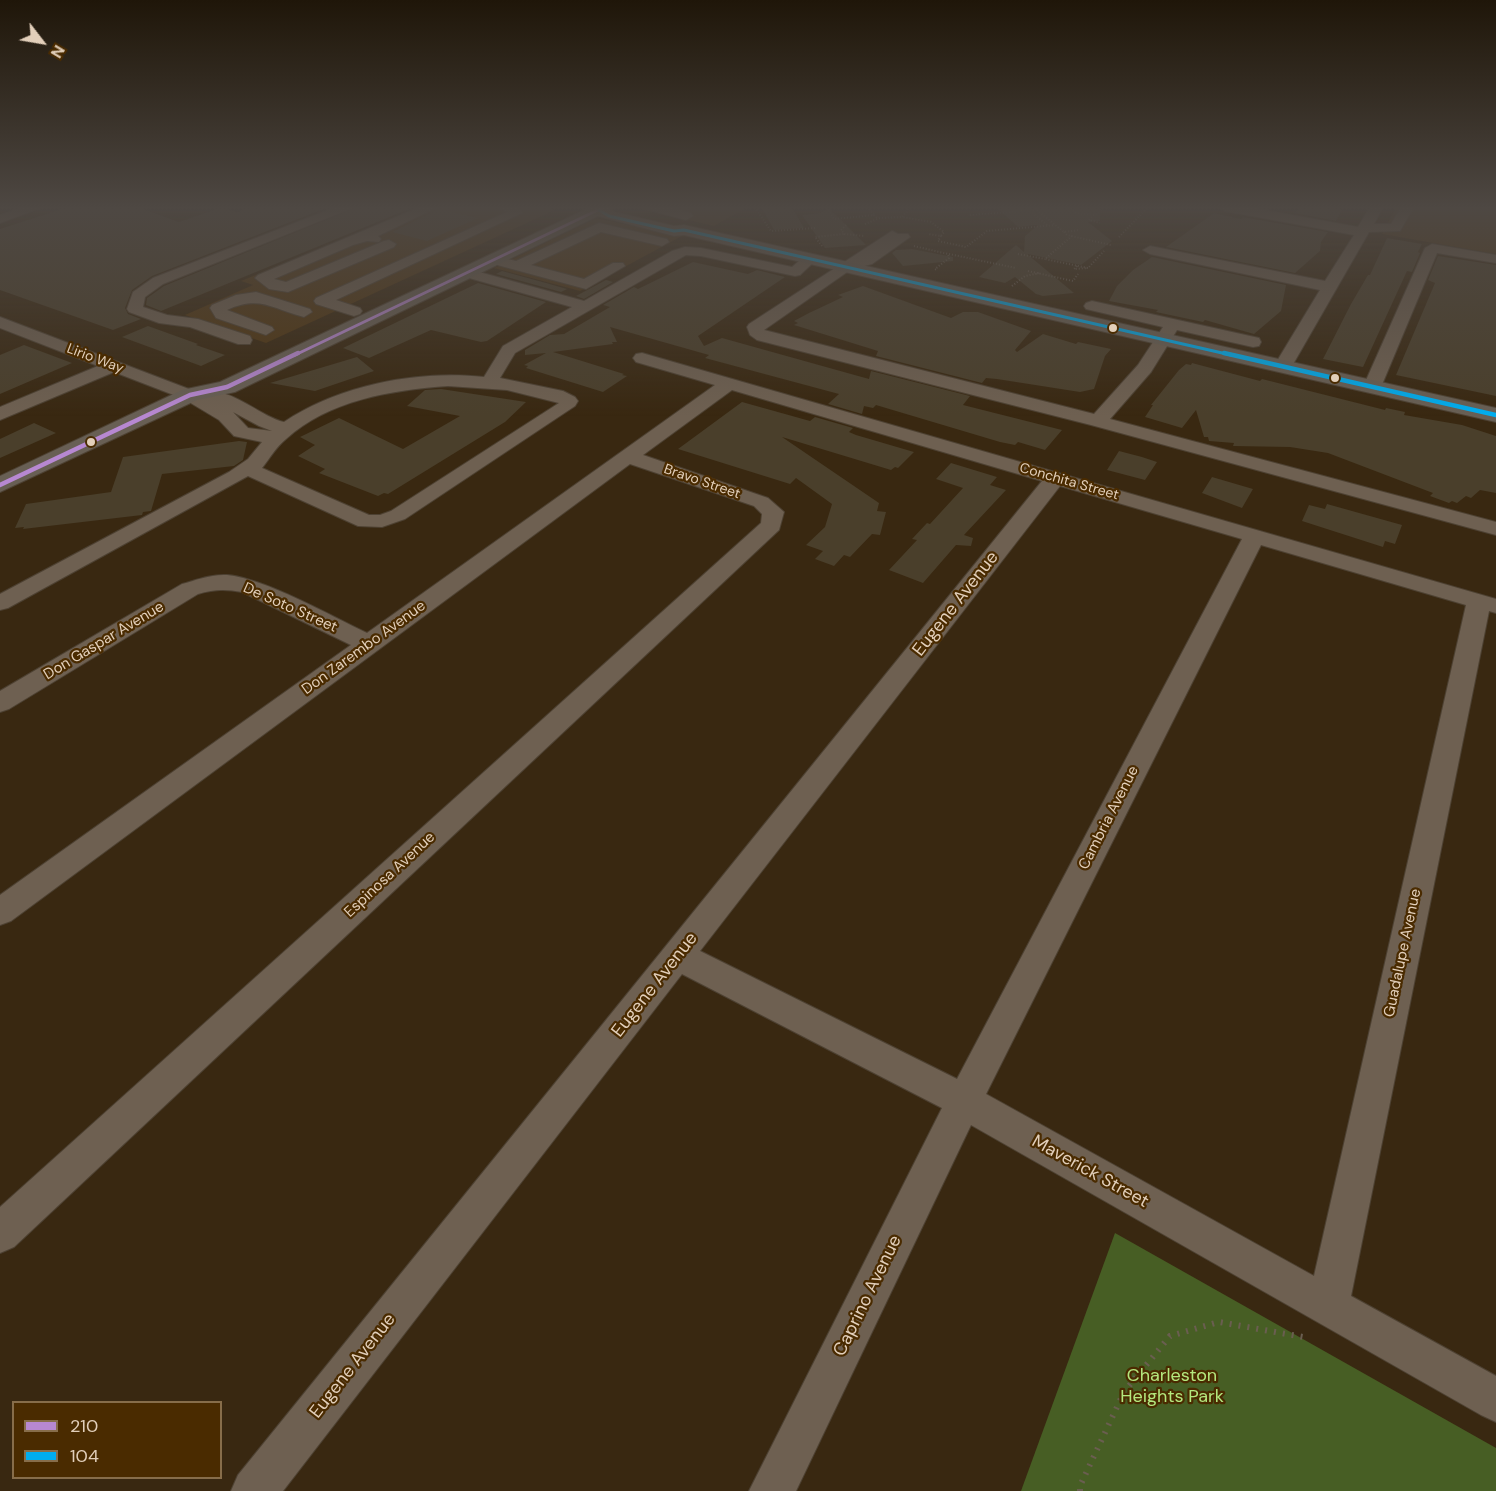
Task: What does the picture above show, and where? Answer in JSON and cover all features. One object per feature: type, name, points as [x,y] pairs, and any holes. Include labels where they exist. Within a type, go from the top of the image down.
[{"type":"main road","points":[[190,395],[202,381],[426,277]]},
{"type":"main road","points":[[0,485],[190,395],[227,387],[460,277]]},
{"type":"main road","points":[[893,277],[1168,332],[1283,366],[1496,415]]},
{"type":"main road","points":[[354,310],[375,317]]},
{"type":"street","points":[[169,277],[158,281],[138,295],[135,309],[165,320],[192,322],[261,347]]},
{"type":"street","points":[[265,277],[263,278],[267,283],[288,287],[312,277]]},
{"type":"street","points":[[354,310],[322,301],[376,277]]},
{"type":"street","points":[[480,277],[585,306]]},
{"type":"street","points":[[558,277],[586,284],[599,277]]},
{"type":"street","points":[[489,382],[509,350],[636,277]]},
{"type":"street","points":[[831,277],[755,327],[756,332],[763,336],[1098,421],[1496,529]]},
{"type":"street","points":[[1279,277],[1330,287]]},
{"type":"street","points":[[1283,366],[1336,277]]},
{"type":"street","points":[[1372,387],[1420,277]]},
{"type":"street","points":[[266,330],[222,315],[218,308],[241,298],[256,297],[304,312]]},
{"type":"street","points":[[244,340],[326,302]]},
{"type":"street","points":[[1092,306],[1168,332],[1253,342]]},
{"type":"street","name":"Lirio Way","points":[[0,322],[190,395]]},
{"type":"street","points":[[0,335],[17,329]]},
{"type":"street","points":[[1098,421],[1145,368],[1168,332]]},
{"type":"street","name":"Conchita Street","points":[[642,358],[1487,603]]},
{"type":"street","points":[[0,414],[112,366]]},
{"type":"street","points":[[0,603],[256,462],[282,433],[326,407],[388,387],[426,382],[489,382],[516,385],[569,401],[566,406],[398,515],[382,521],[366,521],[246,468]]},
{"type":"street","name":"Don Zarembo Avenue","points":[[0,912],[728,384]]},
{"type":"street","points":[[190,395],[223,399],[246,410],[282,433]]},
{"type":"street","points":[[190,395],[226,416],[241,432],[251,435],[282,433]]},
{"type":"street","points":[[226,416],[246,410]]},
{"type":"street","name":"Bravo Street","points":[[627,457],[761,502],[773,512]]},
{"type":"street","name":"Eugene Avenue","points":[[254,1491],[1055,478]]},
{"type":"street","name":"Espinosa Avenue","points":[[0,1233],[771,525],[773,512]]},
{"type":"street","name":"Cambria Avenue","points":[[964,1101],[1254,536]]},
{"type":"street","name":"De Soto Street","points":[[209,583],[227,582],[249,587],[369,644]]},
{"type":"street","name":"Don Gaspar Avenue","points":[[0,704],[190,589],[209,583]]},
{"type":"street","name":"Guadalupe Avenue","points":[[1328,1306],[1487,603]]},
{"type":"street","name":"Maverick Street","points":[[678,956],[964,1101],[1496,1400]]},
{"type":"street","name":"Caprino Avenue","points":[[772,1491],[964,1101]]},
{"type":"path","points":[[1003,284],[1014,286],[1024,277]]},
{"type":"path","points":[[1054,277],[1073,281],[1076,277]]},
{"type":"path","points":[[1064,279],[1070,284]]},
{"type":"path","points":[[1080,1491],[1080,1486],[1124,1392],[1170,1336],[1219,1322],[1309,1338]]},
{"type":"shaded area","points":[[252,277],[410,277],[266,343],[185,315],[253,285],[241,281]]},
{"type":"shaded area","points":[[526,277],[607,277],[580,291]]},
{"type":"green space","name":"Charleston Heights Park","points":[[1115,1233],[1496,1448],[1496,1491],[1021,1491]]},
{"type":"building","points":[[0,277],[151,277],[132,290],[125,308],[128,314],[141,319],[113,330],[0,290]]},
{"type":"building","points":[[187,277],[245,277],[161,311],[146,305],[147,298],[164,286]]},
{"type":"building","points":[[505,277],[522,277],[567,289],[561,292]]},
{"type":"building","points":[[663,277],[785,277],[698,336],[704,346],[722,338],[869,379],[871,371],[970,396],[963,405],[1062,430],[1045,450],[1018,442],[1015,445],[1000,442],[876,405],[873,408],[864,406],[862,414],[828,404],[839,394],[705,358],[709,355],[610,327],[617,342],[612,342],[613,344],[553,352],[627,376],[603,392],[526,368],[528,366],[524,365],[546,353],[525,355],[525,350],[550,335],[564,334],[610,307],[603,305],[634,287],[638,289]]},
{"type":"building","points":[[979,277],[1054,277],[1074,293],[1043,296],[1036,294],[1015,277],[1005,283]]},
{"type":"building","points":[[1126,277],[1246,277],[1286,285],[1281,311],[1254,334],[1205,320],[1203,322],[1156,312],[1158,310],[1109,301],[1117,286]]},
{"type":"building","points":[[1367,277],[1404,277],[1363,367],[1323,359]]},
{"type":"building","points":[[1429,277],[1496,277],[1496,396],[1396,375],[1435,283],[1428,280]]},
{"type":"building","points":[[606,280],[613,282],[584,299],[576,296]]},
{"type":"building","points":[[478,283],[546,302],[487,341],[481,342],[431,330],[369,358],[343,348]]},
{"type":"building","points":[[863,286],[951,318],[963,312],[978,312],[1031,331],[1015,350],[1017,352],[1043,334],[1076,344],[1078,342],[1111,349],[1105,356],[1094,389],[1080,392],[997,379],[986,378],[982,383],[876,356],[878,351],[794,325],[798,323],[794,321],[843,297],[838,295]]},
{"type":"building","points":[[148,326],[225,355],[201,366],[122,337]]},
{"type":"building","points":[[24,345],[72,363],[0,394],[0,355]]},
{"type":"building","points":[[357,357],[374,371],[315,391],[270,383]]},
{"type":"building","points":[[1192,363],[1385,410],[1386,408],[1405,412],[1404,415],[1462,425],[1496,436],[1496,493],[1480,490],[1471,498],[1466,496],[1457,503],[1452,501],[1449,503],[1430,496],[1433,493],[1328,453],[1290,447],[1233,446],[1234,443],[1209,441],[1208,437],[1204,437],[1196,410],[1182,428],[1145,417],[1153,405],[1151,405],[1179,370],[1186,364],[1191,365]]},
{"type":"building","points":[[441,389],[526,402],[505,422],[388,494],[378,496],[319,473],[325,469],[298,456],[315,445],[300,437],[339,418],[403,449],[460,416],[407,406],[425,390]]},
{"type":"building","points":[[742,402],[810,421],[815,417],[853,428],[849,432],[914,452],[898,468],[891,470],[782,437],[879,503],[877,511],[886,512],[880,535],[872,534],[850,557],[844,555],[834,566],[815,559],[823,551],[806,545],[825,527],[832,504],[796,478],[790,484],[678,449]]},
{"type":"building","points":[[34,423],[56,433],[0,458],[0,439]]},
{"type":"building","points":[[239,441],[247,442],[243,460],[234,466],[162,474],[151,511],[143,512],[142,515],[23,529],[24,527],[15,528],[26,504],[111,492],[123,457]]},
{"type":"building","points":[[1119,451],[1157,462],[1145,480],[1107,470]]},
{"type":"building","points":[[951,463],[997,477],[990,485],[1006,490],[964,535],[973,538],[971,546],[956,545],[923,583],[889,570],[917,540],[912,539],[927,523],[930,524],[963,488],[936,479]]},
{"type":"building","points":[[1212,477],[1253,489],[1242,508],[1202,493]]},
{"type":"building","points":[[1327,504],[1402,525],[1395,544],[1385,541],[1383,547],[1302,521],[1309,505],[1325,509]]},
{"type":"transit line","name":"210","points":[[0,485],[190,395],[227,387],[458,277]]},
{"type":"transit line","name":"104","points":[[888,277],[1496,415]]}]
